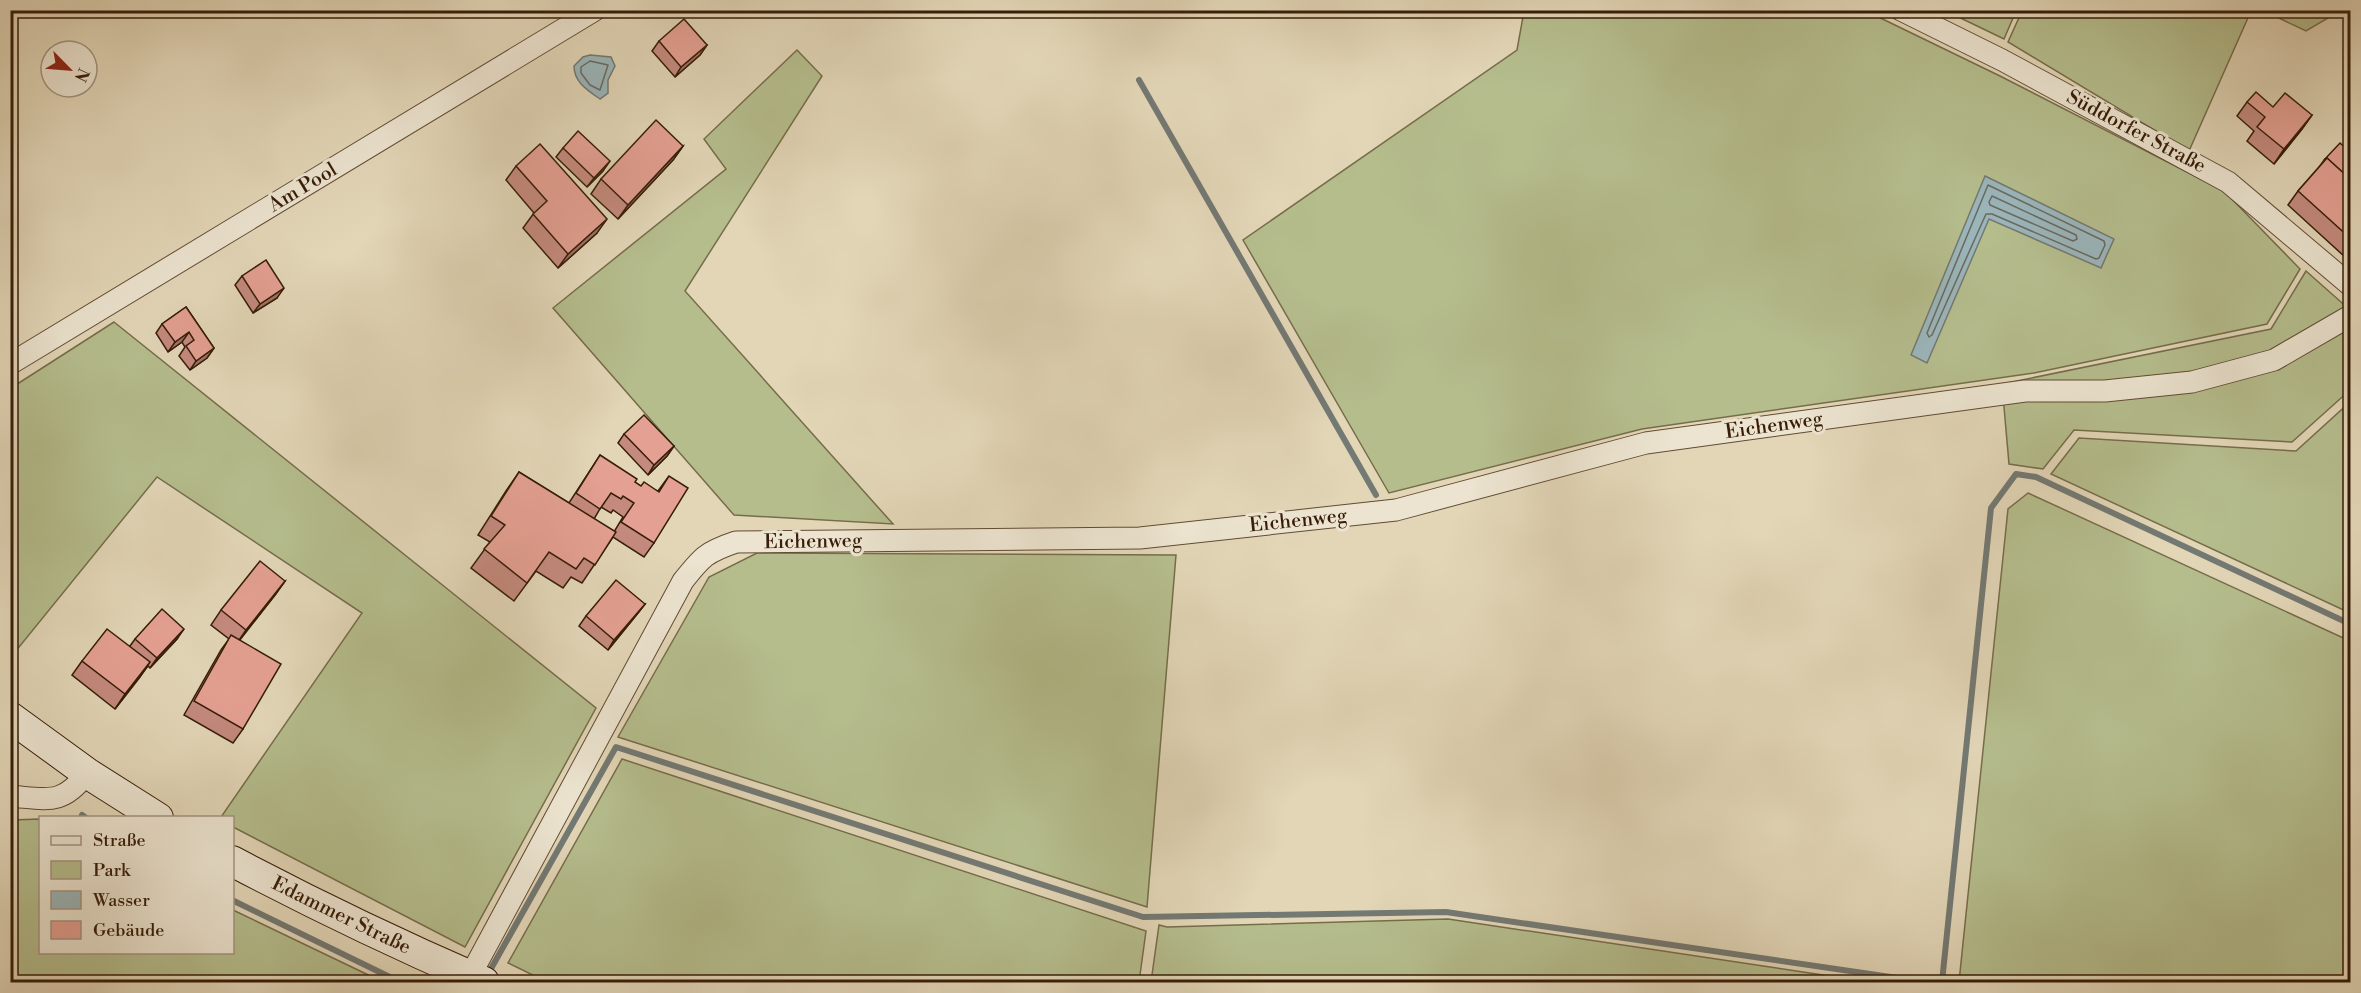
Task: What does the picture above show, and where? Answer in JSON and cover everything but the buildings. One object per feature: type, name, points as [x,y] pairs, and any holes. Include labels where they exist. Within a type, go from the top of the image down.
[{"type":"main road","points":[[10,717],[87,773],[155,816]]},
{"type":"main road","name":"Edammer Straße","points":[[234,862],[375,933],[476,979]]},
{"type":"street","name":"Am Pool","points":[[10,364],[595,10]]},
{"type":"street","name":"Süddorfer Straße","points":[[1901,10],[2002,60],[2228,182],[2350,285]]},
{"type":"street","name":"Eichenweg","points":[[476,979],[683,581],[701,558],[719,548],[736,542],[1140,538],[1396,510],[1646,443],[2025,391],[2104,391],[2192,382],[2274,360],[2350,316]]},
{"type":"street","points":[[10,796],[55,800],[77,786],[87,773]]},
{"type":"green space","points":[[1864,10],[2000,76],[2224,191],[2300,269],[2267,324],[2034,373],[1642,429],[1389,493],[1243,240],[1517,50],[1524,11]]},
{"type":"green space","points":[[1946,11],[2016,11],[2004,39]]},
{"type":"green space","points":[[2022,11],[2251,11],[2189,151],[2008,42]]},
{"type":"green space","points":[[2264,11],[2340,11],[2306,31]]},
{"type":"green space","points":[[797,50],[822,76],[685,291],[893,524],[734,515],[553,308],[726,169],[704,139]]},
{"type":"green space","points":[[2306,271],[2350,310],[2350,390],[2292,442],[2074,430],[2043,469],[2009,464],[2002,384],[2271,329]]},
{"type":"green space","points":[[114,322],[596,708],[465,947],[234,828],[234,816],[222,816],[362,613],[157,477],[11,657],[11,388]]},
{"type":"green space","points":[[2350,402],[2350,613],[2051,474],[2079,438],[2296,451]]},
{"type":"green space","points":[[2028,493],[2350,641],[2350,982],[1959,982],[2008,509]]},
{"type":"green space","points":[[757,553],[1176,555],[1147,907],[618,737],[709,577]]},
{"type":"green space","points":[[622,759],[1146,931],[1139,982],[547,982],[508,963]]},
{"type":"green space","points":[[39,819],[39,954],[234,954],[234,910],[383,982],[11,982],[11,820]]},
{"type":"green space","points":[[1448,919],[1870,982],[1151,982],[1159,925],[1167,927]]},
{"type":"water","points":[[590,55],[611,57],[615,66],[608,80],[608,93],[600,99],[582,85],[576,77],[574,66],[583,57]]},
{"type":"water","points":[[1985,176],[2114,239],[2101,268],[1989,219],[1927,363],[1911,355]]},
{"type":"waterway","points":[[1139,80],[1376,495]]},
{"type":"waterway","points":[[1942,982],[1991,508],[2016,474],[2036,477],[2350,624]]},
{"type":"waterway","points":[[488,974],[616,747],[1143,917],[1446,912],[1925,982]]},
{"type":"waterway","points":[[234,901],[400,982]]}]
